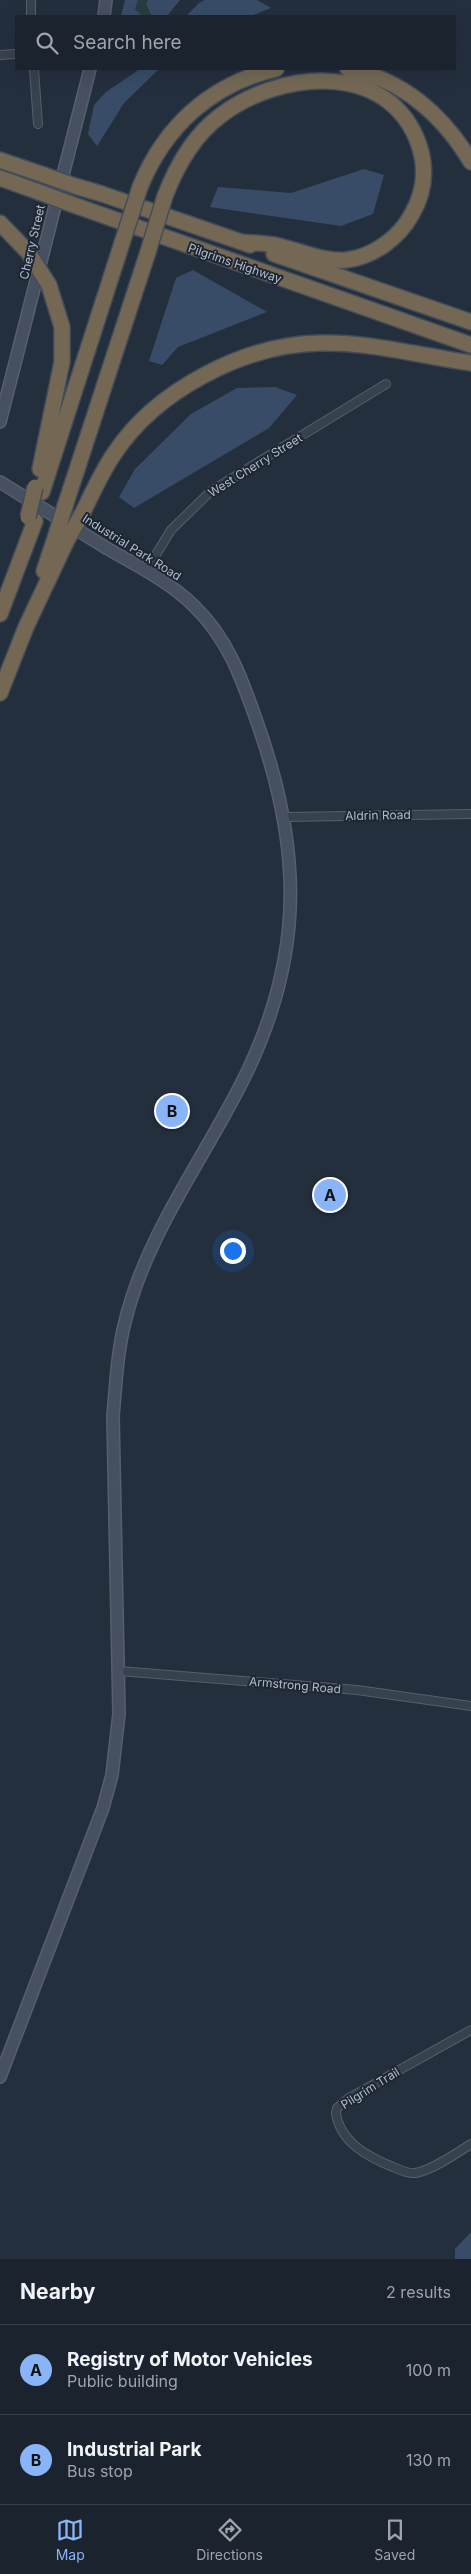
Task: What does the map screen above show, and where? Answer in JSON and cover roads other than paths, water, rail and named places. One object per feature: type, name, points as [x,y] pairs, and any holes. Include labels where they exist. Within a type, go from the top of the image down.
[{"type":"highway","points":[[0,614],[16,573],[39,490],[140,187],[161,146],[188,114],[223,88],[241,79],[272,70]]},
{"type":"highway","points":[[351,70],[381,79],[418,100],[441,119],[471,162]]},
{"type":"highway","points":[[0,693],[62,537],[65,506],[165,196],[184,156],[210,124],[243,101],[270,89],[302,82],[348,84],[376,93],[404,116],[420,150],[422,187],[410,218],[392,240],[374,251],[346,260],[325,258],[276,245],[242,242]]},
{"type":"highway","name":"Pilgrims Highway","points":[[0,160],[471,322]]},
{"type":"highway","name":"Pilgrims Highway","points":[[0,178],[471,345]]},
{"type":"highway","points":[[0,223],[28,252],[49,285],[62,327],[62,362],[39,490]]},
{"type":"highway","points":[[62,537],[82,514],[114,453],[134,430],[162,404],[189,383],[218,366],[254,353],[319,343],[366,346],[471,363]]},
{"type":"street","points":[[31,0],[31,15]]},
{"type":"street","points":[[104,15],[106,0]]},
{"type":"street","points":[[0,55],[15,54]]},
{"type":"street","points":[[34,70],[38,124]]},
{"type":"street","name":"Cherry Street","points":[[0,422],[90,70]]},
{"type":"street","name":"West Cherry Street","points":[[146,571],[171,530],[211,491],[386,384]]},
{"type":"street","name":"Industrial Park Road","points":[[0,482],[179,592],[208,620],[228,648],[244,684],[269,757],[285,817],[290,856],[290,911],[284,956],[273,1005],[247,1071],[153,1246],[134,1292],[121,1340],[113,1416],[120,1714],[107,1798],[4,2053],[0,2077]]},
{"type":"street","name":"Aldrin Road","points":[[285,817],[471,814]]},
{"type":"street","name":"Armstrong Road","points":[[119,1671],[357,1690],[471,1706]]},
{"type":"street","name":"Pilgrim Trail","points":[[471,2030],[349,2098],[336,2111],[339,2124],[356,2148],[379,2162],[411,2173],[423,2170],[471,2144]]},
{"type":"water","points":[[125,0],[138,0],[135,9],[141,15],[121,15]]},
{"type":"water","points":[[148,0],[180,0],[168,15],[152,15],[146,4]]},
{"type":"water","points":[[205,0],[257,0],[271,8],[254,15],[187,15],[199,3]]},
{"type":"water","points":[[139,70],[158,70],[124,103],[97,146],[88,134],[94,105],[106,92]]},
{"type":"water","points":[[364,169],[384,175],[373,214],[341,226],[210,207],[218,187],[291,193]]},
{"type":"water","points":[[193,270],[267,312],[178,347],[162,365],[149,361],[176,278]]},
{"type":"water","points":[[275,387],[297,395],[269,428],[134,508],[119,497],[135,469],[191,414],[237,388]]},
{"type":"water","points":[[471,2232],[471,2259],[455,2259],[455,2249]]},
{"type":"place","name":"Industrial Park","points":[[172,1111]]},
{"type":"place","name":"Registry of Motor Vehicles","points":[[330,1195]]}]
